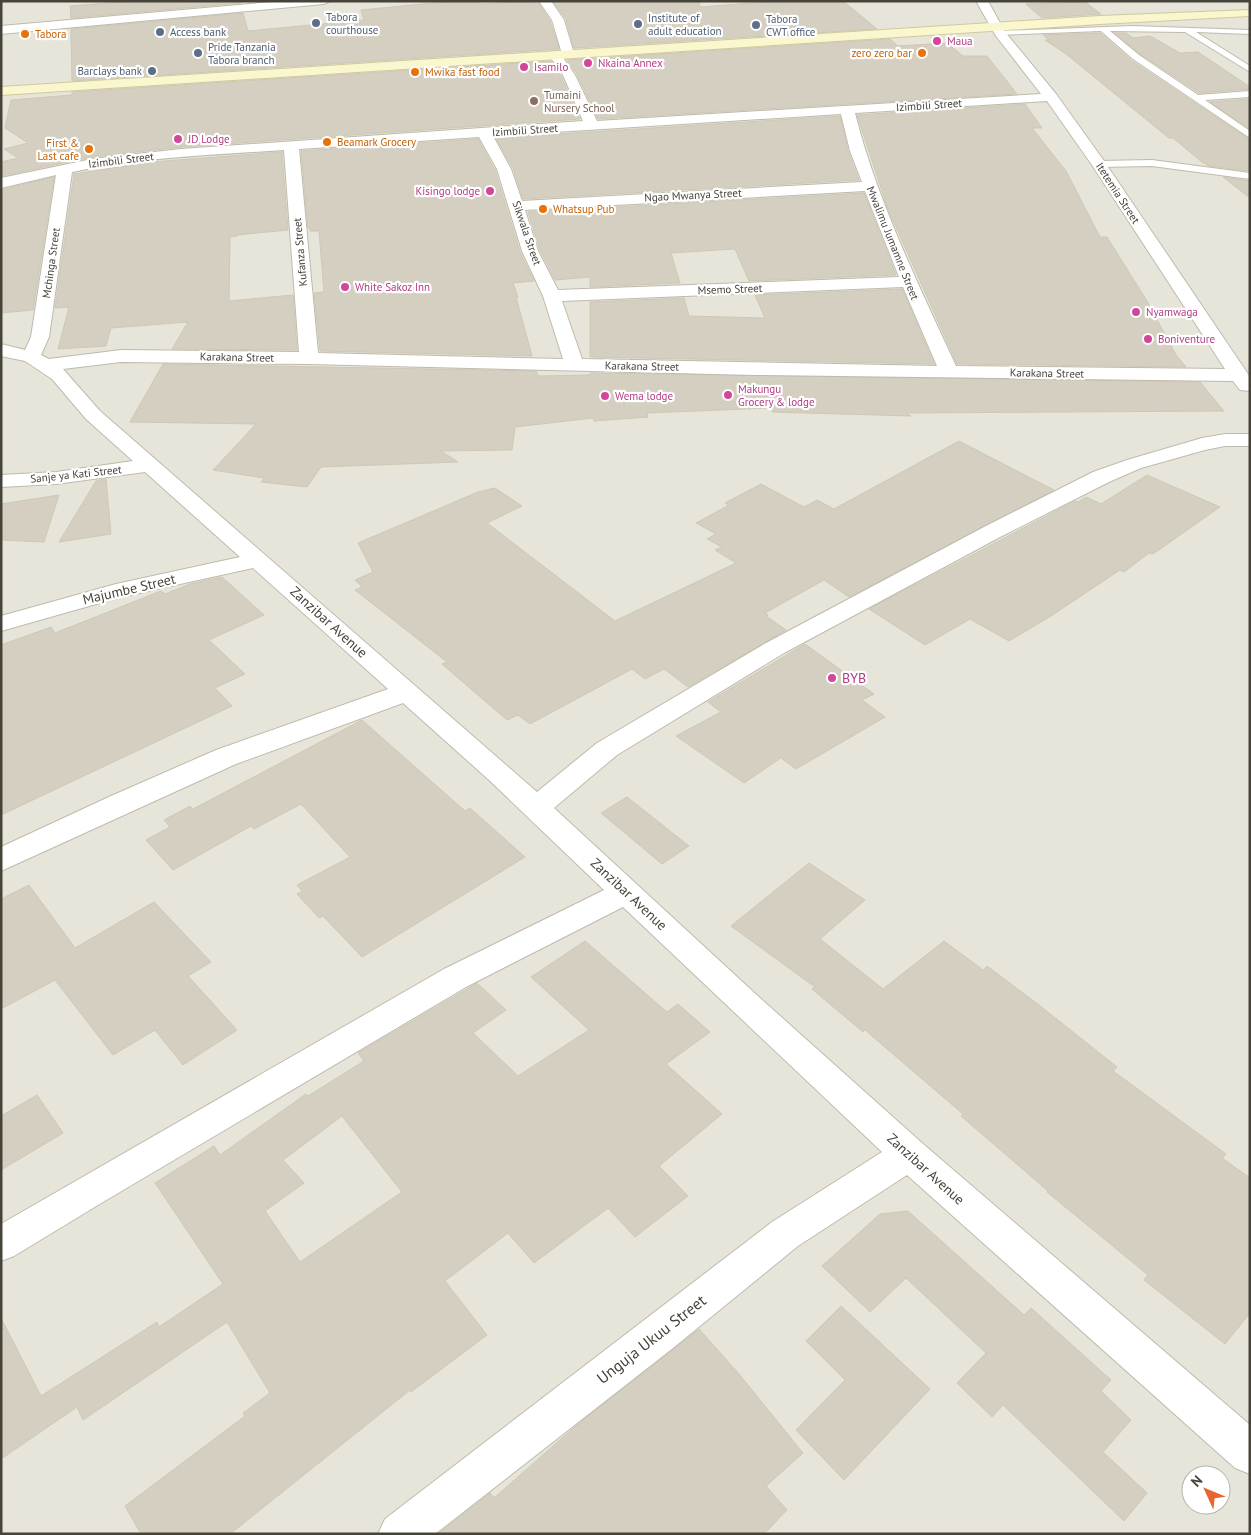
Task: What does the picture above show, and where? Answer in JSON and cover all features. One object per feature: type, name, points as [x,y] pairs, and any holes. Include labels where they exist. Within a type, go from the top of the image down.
[{"type":"main road","points":[[1,91],[562,54],[999,30],[1250,13]]},
{"type":"street","points":[[1,30],[324,1]]},
{"type":"street","points":[[544,1],[558,20],[562,54],[569,75],[592,125]]},
{"type":"street","name":"Itetemia Street","points":[[982,1],[999,30],[1051,97],[1099,164],[1244,382]]},
{"type":"street","name":"Izimbili Street","points":[[1,183],[65,168],[130,158],[592,125],[1051,97]]},
{"type":"street","name":"Mwalimu Jumamne Street","points":[[847,110],[857,151],[870,186],[948,372]]},
{"type":"street","name":"Sikwala Street","points":[[484,133],[504,169],[530,251],[552,296],[574,364]]},
{"type":"street","name":"Kufanza Street","points":[[291,145],[309,358]]},
{"type":"street","name":"Mchinga Street","points":[[39,361],[40,337],[65,168]]},
{"type":"street","name":"Ngao Mwanya Street","points":[[517,206],[870,186]]},
{"type":"street","name":"Msemo Street","points":[[552,296],[909,282]]},
{"type":"street","name":"Zanzibar Avenue","points":[[1,350],[39,361],[59,374],[92,415],[536,808],[748,1007],[909,1154],[1250,1453]]},
{"type":"street","name":"Karakana Street","points":[[39,361],[121,356],[309,358],[948,372],[1244,382]]},
{"type":"street","points":[[536,808],[607,749],[759,657],[992,532],[1101,477],[1134,464],[1202,444],[1225,440],[1250,440]]},
{"type":"street","name":"Sanje ya Kati Street","points":[[1,481],[56,478],[150,466]]},
{"type":"street","name":"Majumbe Street","points":[[1,624],[116,591],[258,560]]},
{"type":"street","points":[[1,860],[121,803],[226,757],[407,692]]},
{"type":"street","points":[[1,1244],[135,1163],[455,978],[627,892]]},
{"type":"street","name":"Unguja Ukuu Street","points":[[400,1534],[659,1334],[784,1234],[909,1154]]},
{"type":"lane","points":[[1103,29],[1136,57],[1250,135]]},
{"type":"lane","points":[[999,30],[1186,29],[1250,32]]},
{"type":"lane","points":[[1186,29],[1250,70]]},
{"type":"lane","points":[[1197,98],[1250,94]]},
{"type":"lane","points":[[1099,164],[1152,163],[1250,176]]},
{"type":"shaded area","points":[[1,1],[1250,1],[1250,1534],[1,1534]]},
{"type":"building","points":[[134,1],[240,1],[241,3],[71,18],[70,6]]},
{"type":"building","points":[[454,1],[479,1],[481,4],[537,1],[550,21],[559,49],[72,81],[71,29],[243,13],[248,31],[364,20],[361,10]]},
{"type":"building","points":[[553,1],[699,1],[700,7],[777,1],[843,1],[877,29],[574,48],[566,19]]},
{"type":"building","points":[[1085,2],[1101,14],[1042,18],[1026,4]]},
{"type":"building","points":[[1100,33],[1132,61],[1250,140],[1250,171],[1209,166],[1202,162],[1173,138],[1169,138],[1066,54],[1045,40],[1049,40],[1043,35]]},
{"type":"building","points":[[1115,33],[1126,33],[1133,38],[1150,36],[1180,53],[1198,52],[1250,87],[1250,89],[1199,93],[1140,54]]},
{"type":"building","points":[[890,39],[898,46],[947,43],[963,56],[987,56],[1017,94],[598,119],[577,74],[567,60]]},
{"type":"building","points":[[551,61],[561,76],[580,119],[181,147],[92,157],[1,176],[1,162],[18,158],[4,149],[28,143],[5,128],[11,100],[72,95],[72,92]]},
{"type":"building","points":[[1250,99],[1250,129],[1210,102]]},
{"type":"building","points":[[1025,104],[1042,128],[1032,128],[1066,171],[1100,237],[1107,237],[1147,301],[1176,355],[1186,367],[957,364],[888,209],[857,115]]},
{"type":"building","points":[[840,116],[848,151],[859,180],[523,199],[513,168],[496,138]]},
{"type":"building","points":[[478,139],[495,170],[520,252],[534,281],[513,283],[532,356],[320,351],[314,293],[324,292],[319,231],[310,231],[310,228],[308,228],[301,151]]},
{"type":"building","points":[[282,152],[288,230],[230,237],[229,301],[293,295],[297,350],[172,349],[188,322],[111,328],[106,346],[58,349],[69,307],[55,308],[74,174],[151,162]]},
{"type":"building","points":[[54,177],[33,310],[1,313],[1,190]]},
{"type":"building","points":[[1223,177],[1250,181],[1250,198]]},
{"type":"building","points":[[864,193],[896,275],[749,281],[735,249],[671,253],[680,283],[590,287],[590,277],[555,280],[540,250],[528,212]]},
{"type":"building","points":[[902,289],[934,364],[590,357],[590,302],[684,298],[689,316],[765,318],[755,295]]},
{"type":"building","points":[[163,364],[536,371],[538,376],[590,375],[590,373],[1200,382],[1224,411],[906,413],[911,416],[772,412],[772,408],[647,413],[648,417],[594,421],[593,418],[515,427],[512,450],[441,451],[458,462],[321,467],[307,487],[261,482],[264,478],[213,470],[256,424],[130,422]]},
{"type":"building","points":[[959,441],[1054,490],[849,597],[824,580],[765,613],[768,615],[766,616],[786,630],[688,687],[664,669],[645,679],[632,669],[530,724],[518,715],[507,720],[442,664],[447,662],[355,590],[362,587],[355,580],[373,572],[358,543],[478,492],[495,488],[522,506],[487,523],[615,621],[736,563],[715,550],[722,547],[707,539],[716,534],[696,523],[729,505],[725,503],[761,484],[804,507],[817,500],[834,509]]},
{"type":"building","points":[[1147,475],[1220,507],[1153,554],[1149,553],[1124,572],[1120,570],[1051,616],[1009,641],[970,619],[925,645],[869,609],[1075,501],[1078,502],[1086,497],[1101,504]]},
{"type":"building","points":[[106,479],[111,534],[59,542],[96,481]]},
{"type":"building","points":[[59,495],[44,542],[1,540],[1,504]]},
{"type":"building","points":[[222,577],[264,615],[209,640],[245,674],[215,688],[232,706],[1,815],[1,645],[51,627],[55,633],[161,591],[165,594],[190,584]]},
{"type":"building","points":[[805,644],[874,694],[862,700],[885,717],[796,769],[781,758],[744,783],[676,736],[721,712],[708,702]]},
{"type":"building","points":[[362,720],[465,811],[470,808],[525,857],[362,957],[323,916],[319,918],[297,894],[302,891],[297,885],[350,857],[301,804],[254,829],[251,826],[173,870],[146,840],[170,827],[164,820],[190,806],[193,809]]},
{"type":"building","points":[[627,797],[689,846],[662,864],[601,813]]},
{"type":"building","points":[[809,863],[865,900],[820,939],[883,989],[944,941],[983,970],[987,966],[1039,1005],[1117,1067],[1113,1071],[1226,1154],[1222,1158],[1250,1178],[1250,1313],[1225,1344],[1144,1280],[1148,1275],[1047,1192],[961,1116],[963,1114],[865,1030],[863,1032],[812,989],[815,987],[731,926]]},
{"type":"building","points":[[29,885],[75,948],[154,902],[211,962],[188,976],[237,1030],[183,1065],[155,1030],[113,1055],[55,980],[1,1009],[1,899]]},
{"type":"building","points":[[585,941],[667,1012],[678,1004],[710,1032],[666,1064],[722,1114],[659,1166],[688,1196],[635,1237],[608,1208],[534,1263],[508,1233],[445,1281],[487,1335],[411,1392],[410,1390],[230,1534],[141,1534],[125,1506],[245,1416],[243,1413],[270,1393],[227,1322],[83,1420],[77,1407],[1,1459],[1,1318],[41,1396],[157,1322],[159,1327],[223,1284],[155,1183],[214,1146],[220,1155],[306,1094],[308,1096],[364,1061],[358,1053],[477,983],[506,1010],[473,1033],[518,1076],[589,1030],[531,977]],"holes":[[[342,1116],[402,1192],[300,1262],[265,1211],[304,1183],[283,1160]]]},
{"type":"building","points":[[37,1095],[63,1133],[1,1170],[1,1116]]},
{"type":"building","points":[[908,1211],[1024,1315],[1031,1308],[1111,1380],[1101,1391],[1131,1420],[1103,1452],[1147,1493],[1124,1521],[1003,1405],[992,1417],[957,1383],[986,1353],[906,1278],[870,1312],[822,1266],[880,1214]]},
{"type":"building","points":[[841,1306],[930,1389],[844,1480],[796,1430],[845,1380],[806,1341]]},
{"type":"building","points":[[699,1329],[739,1374],[803,1453],[766,1486],[787,1510],[764,1534],[438,1534],[490,1493],[494,1498],[578,1424]]},
{"type":"place","name":"Tabora courthouse","points":[[316,23]]},
{"type":"place","name":"Institute of adult education","points":[[638,24]]},
{"type":"place","name":"Tabora CWT office","points":[[756,25]]},
{"type":"place","name":"Access bank","points":[[160,32]]},
{"type":"place","name":"Tabora","points":[[25,34]]},
{"type":"place","name":"Maua","points":[[937,41]]},
{"type":"place","name":"Pride Tanzania Tabora branch","points":[[198,53]]},
{"type":"place","name":"zero zero bar","points":[[922,53]]},
{"type":"place","name":"Nkaina Annex","points":[[588,63]]},
{"type":"place","name":"Isamilo","points":[[524,67]]},
{"type":"place","name":"Barclays bank","points":[[152,71]]},
{"type":"place","name":"Mwika fast food","points":[[415,72]]},
{"type":"place","name":"Tumaini Nursery School","points":[[534,101]]},
{"type":"place","name":"JD Lodge","points":[[178,139]]},
{"type":"place","name":"Beamark Grocery","points":[[327,142]]},
{"type":"place","name":"First & Last cafe","points":[[89,149]]},
{"type":"place","name":"Kisingo lodge","points":[[490,191]]},
{"type":"place","name":"Whatsup Pub","points":[[543,209]]},
{"type":"place","name":"White Sakoz Inn","points":[[345,287]]},
{"type":"place","name":"Nyamwaga","points":[[1136,312]]},
{"type":"place","name":"Boniventure","points":[[1148,339]]},
{"type":"place","name":"Makungu Grocery & lodge","points":[[728,395]]},
{"type":"place","name":"Wema lodge","points":[[605,396]]},
{"type":"place","name":"BYB","points":[[832,678]]}]
